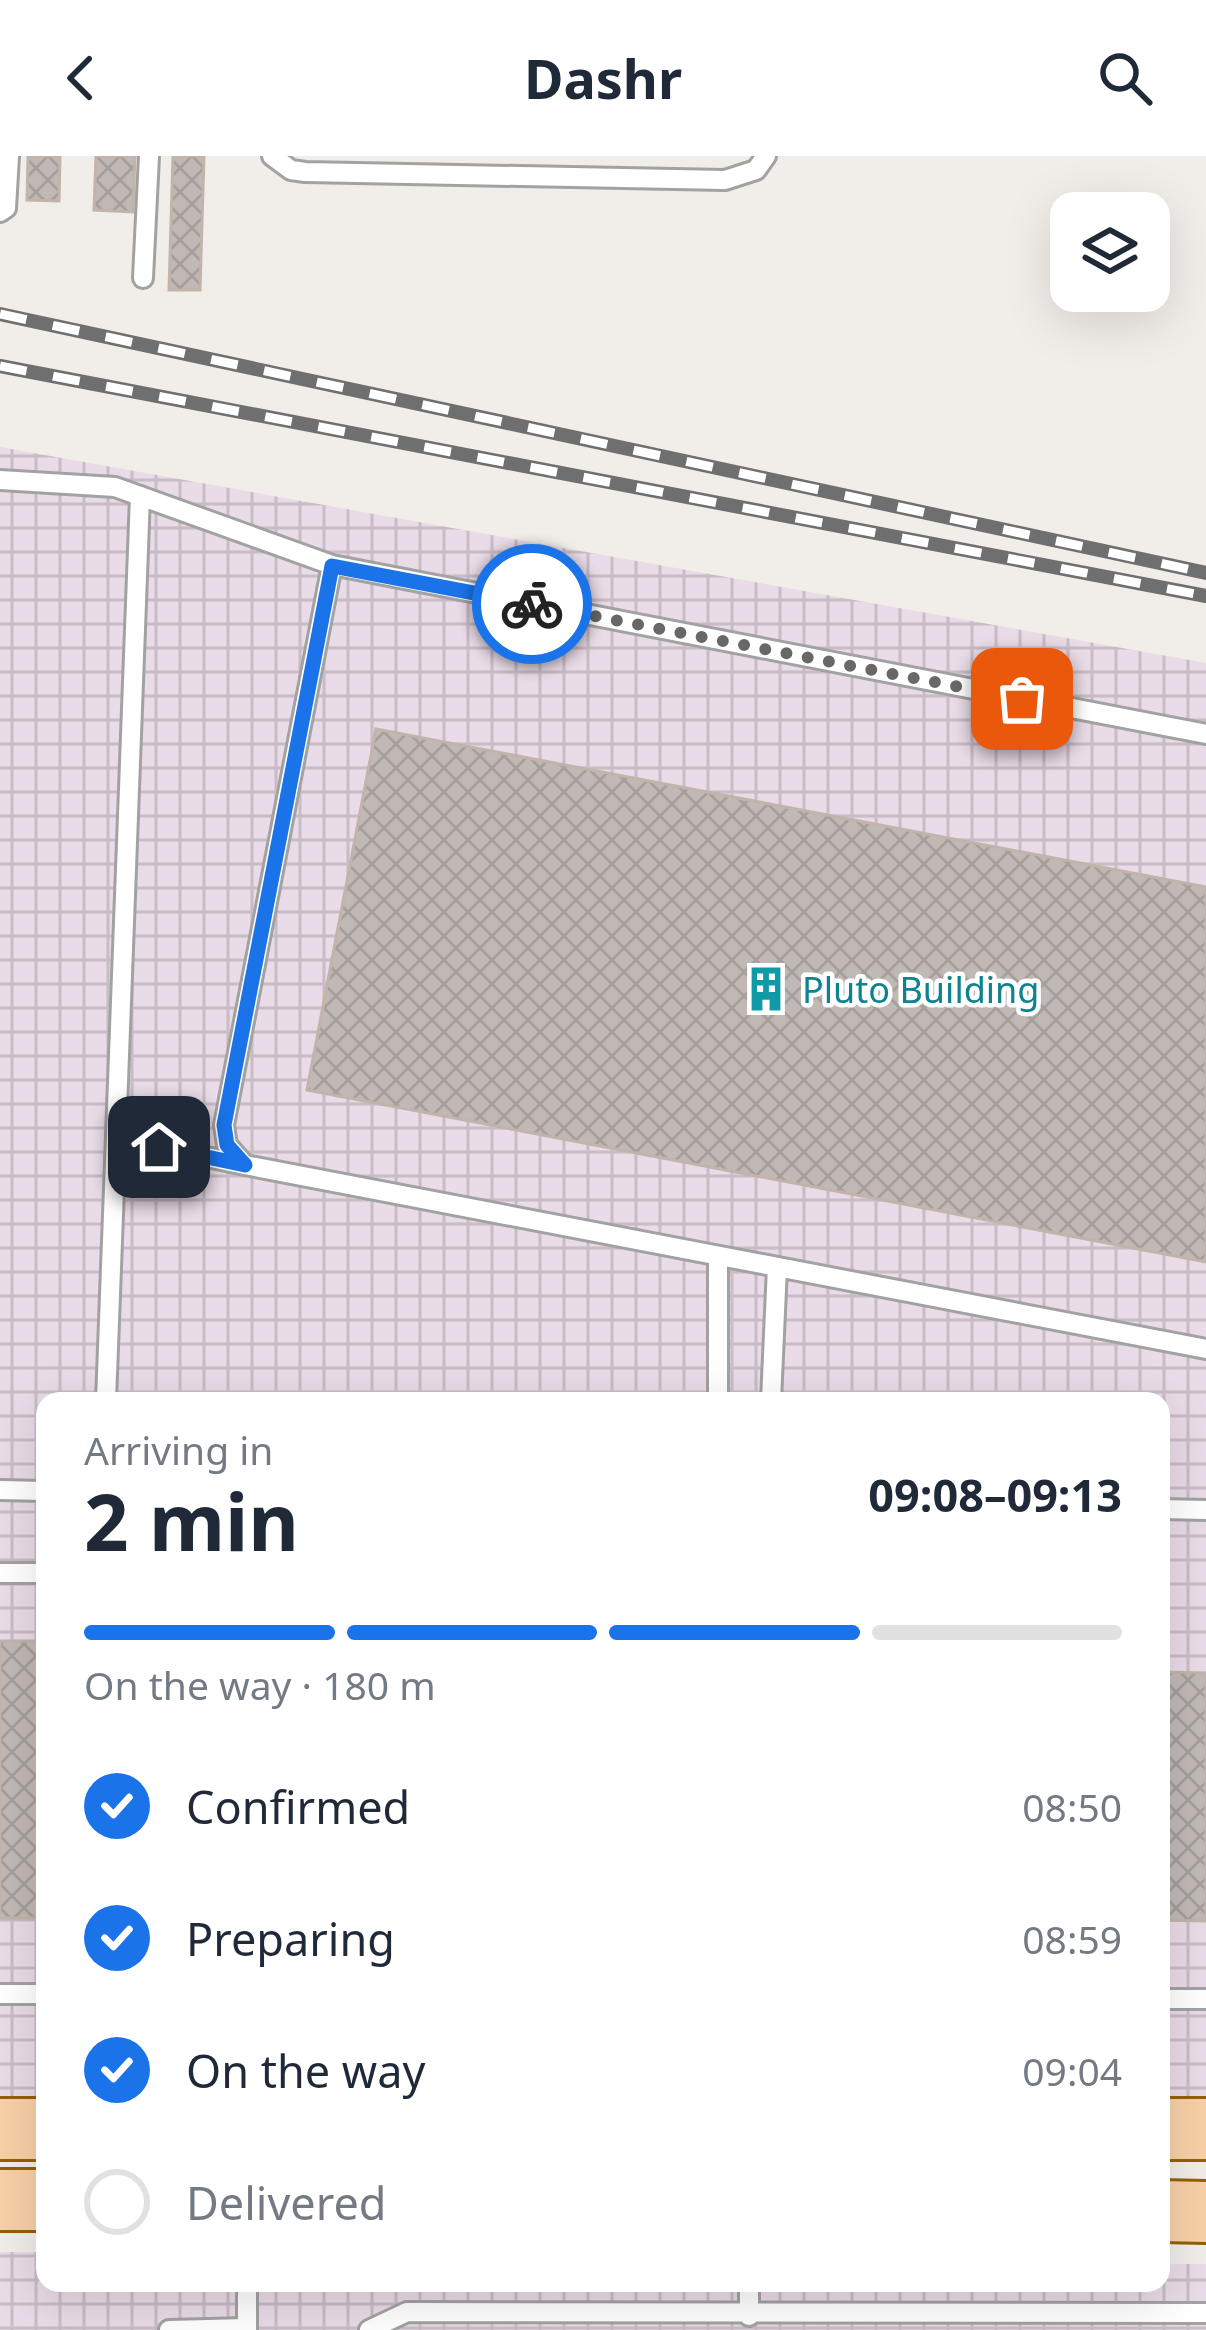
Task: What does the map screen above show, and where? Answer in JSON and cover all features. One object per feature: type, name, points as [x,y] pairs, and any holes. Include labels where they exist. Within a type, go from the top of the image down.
[{"type":"main road","points":[[0,2129],[36,2129]]},
{"type":"main road","points":[[1170,2129],[1206,2129]]},
{"type":"main road","points":[[0,2200],[36,2200]]},
{"type":"main road","points":[[1170,2211],[1206,2212]]},
{"type":"lane","points":[[0,212],[6,208],[8,156]]},
{"type":"lane","points":[[143,278],[149,156]]},
{"type":"lane","points":[[272,156],[291,170],[304,172],[725,180],[756,170],[766,156]]},
{"type":"lane","points":[[0,480],[116,487],[332,566],[1206,734]]},
{"type":"lane","points":[[106,1392],[140,496]]},
{"type":"lane","points":[[245,1165],[227,1145],[224,1125],[332,566]]},
{"type":"lane","points":[[116,1138],[1206,1349]]},
{"type":"lane","points":[[718,1256],[718,1392]]},
{"type":"lane","points":[[771,1392],[777,1267]]},
{"type":"lane","points":[[0,1490],[36,1491]]},
{"type":"lane","points":[[1170,1509],[1206,1510]]},
{"type":"lane","points":[[0,1573],[36,1573]]},
{"type":"lane","points":[[0,1994],[36,1994]]},
{"type":"lane","points":[[1170,1999],[1206,2000]]},
{"type":"lane","points":[[169,2330],[247,2329],[247,2292]]},
{"type":"lane","points":[[749,2292],[749,2316]]},
{"type":"lane","points":[[370,2330],[407,2312],[1206,2313]]},
{"type":"shaded area","points":[[0,447],[1206,663],[1206,2104],[1170,2103],[1170,1392],[36,1392],[36,2101],[0,2101]]},
{"type":"shaded area","points":[[0,2252],[36,2252],[36,2292],[1170,2292],[1170,2264],[1206,2264],[1206,2330],[0,2330]]},
{"type":"building","points":[[28,156],[60,156],[59,201],[27,200]]},
{"type":"building","points":[[96,156],[135,156],[133,212],[94,210]]},
{"type":"building","points":[[173,156],[204,156],[200,290],[169,290]]},
{"type":"building","name":"Pluto Building","points":[[376,729],[1206,887],[1206,1262],[307,1090]]},
{"type":"building","points":[[0,1641],[36,1641],[36,1918],[0,1918]]},
{"type":"building","points":[[1170,1672],[1206,1673],[1206,1921],[1170,1920]]},
{"type":"railway","points":[[0,314],[1206,573]]},
{"type":"railway","points":[[0,366],[1206,596]]},
{"type":"way so far","points":[[532,604],[1022,699]]},
{"type":"place","name":"Pluto Building","points":[[766,989]]},
{"type":"route","points":[[159,1147],[245,1165],[227,1145],[224,1125],[332,566],[532,604]]}]
